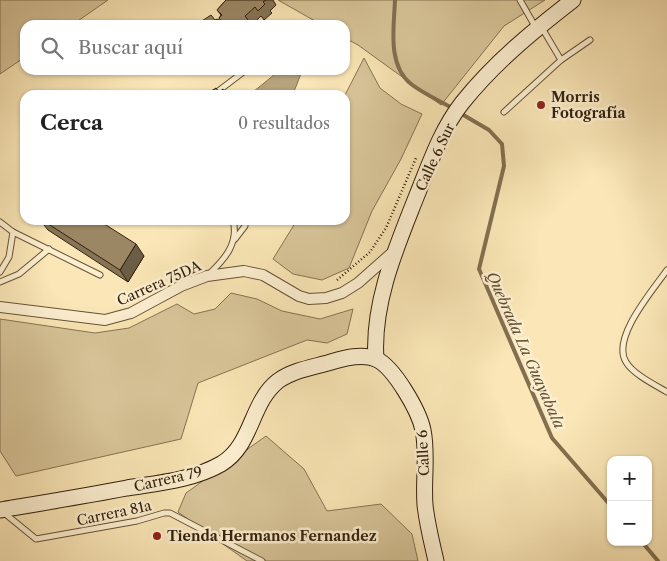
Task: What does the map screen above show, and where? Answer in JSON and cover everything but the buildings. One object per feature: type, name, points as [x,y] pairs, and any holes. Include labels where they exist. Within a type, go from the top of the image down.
[{"type":"main road","name":"Calle 6 Sur","points":[[376,359],[375,343],[378,316],[385,286],[396,249],[439,141],[462,104],[506,55],[573,0]]},
{"type":"main road","name":"Carrera 79","points":[[0,510],[178,479],[209,470],[232,456],[240,447],[262,399],[279,381],[292,374],[340,359],[353,357],[376,359]]},
{"type":"main road","name":"Calle 6","points":[[376,359],[400,383],[419,418],[424,442],[425,505],[436,561]]},
{"type":"street","name":"Carrera 75DA","points":[[0,308],[105,320],[131,313],[181,286],[207,276],[233,271],[253,272],[263,275],[299,296],[308,299],[326,298],[342,293],[358,283],[396,249]]},
{"type":"lane","points":[[520,0],[561,60]]},
{"type":"lane","points":[[504,112],[561,60],[590,40]]},
{"type":"lane","points":[[220,90],[239,75]]},
{"type":"lane","points":[[0,222],[13,232],[100,275]]},
{"type":"lane","points":[[234,225],[235,239]]},
{"type":"lane","points":[[207,276],[225,257],[245,225]]},
{"type":"lane","points":[[0,272],[9,256],[13,232]]},
{"type":"lane","points":[[0,282],[19,274],[49,249]]},
{"type":"lane","points":[[667,270],[628,326],[623,340],[622,353],[626,363],[642,377],[667,392]]},
{"type":"lane","name":"Carrera 81a","points":[[0,510],[36,539],[170,514],[262,561]]},
{"type":"path","points":[[337,280],[370,252],[386,228],[417,156]]},
{"type":"shaded area","points":[[0,0],[108,0],[79,20],[20,20],[20,60],[0,74]]},
{"type":"shaded area","points":[[278,0],[545,0],[504,26],[441,105],[350,41],[350,20],[313,20]]},
{"type":"shaded area","points":[[364,58],[380,88],[401,104],[422,114],[401,159],[372,211],[349,268],[322,280],[293,274],[273,259],[294,225],[350,225],[350,90],[348,90]]},
{"type":"shaded area","points":[[274,75],[300,75],[294,90],[255,90]]},
{"type":"shaded area","points":[[231,293],[257,299],[282,311],[320,319],[353,309],[347,334],[327,343],[307,340],[198,383],[181,439],[16,476],[0,451],[0,319],[95,333],[129,328],[177,304],[194,314],[215,309]]},
{"type":"shaded area","points":[[266,436],[304,469],[327,511],[381,504],[412,534],[418,561],[247,561],[178,512],[186,493]]},
{"type":"waterway","name":"Quebrada La Guayabala","points":[[395,0],[393,33],[398,67],[411,84],[454,109]]},
{"type":"waterway","name":"Quebrada La Guayabala","points":[[460,113],[489,130],[502,144],[504,166],[479,269],[552,438],[607,501]]},
{"type":"waterway","name":"Quebrada La Guayabala","points":[[645,546],[658,561]]},
{"type":"place","name":"Morris Fotografía","points":[[541,105]]},
{"type":"place","name":"Tienda Hermanos Fernandez","points":[[157,536]]}]
